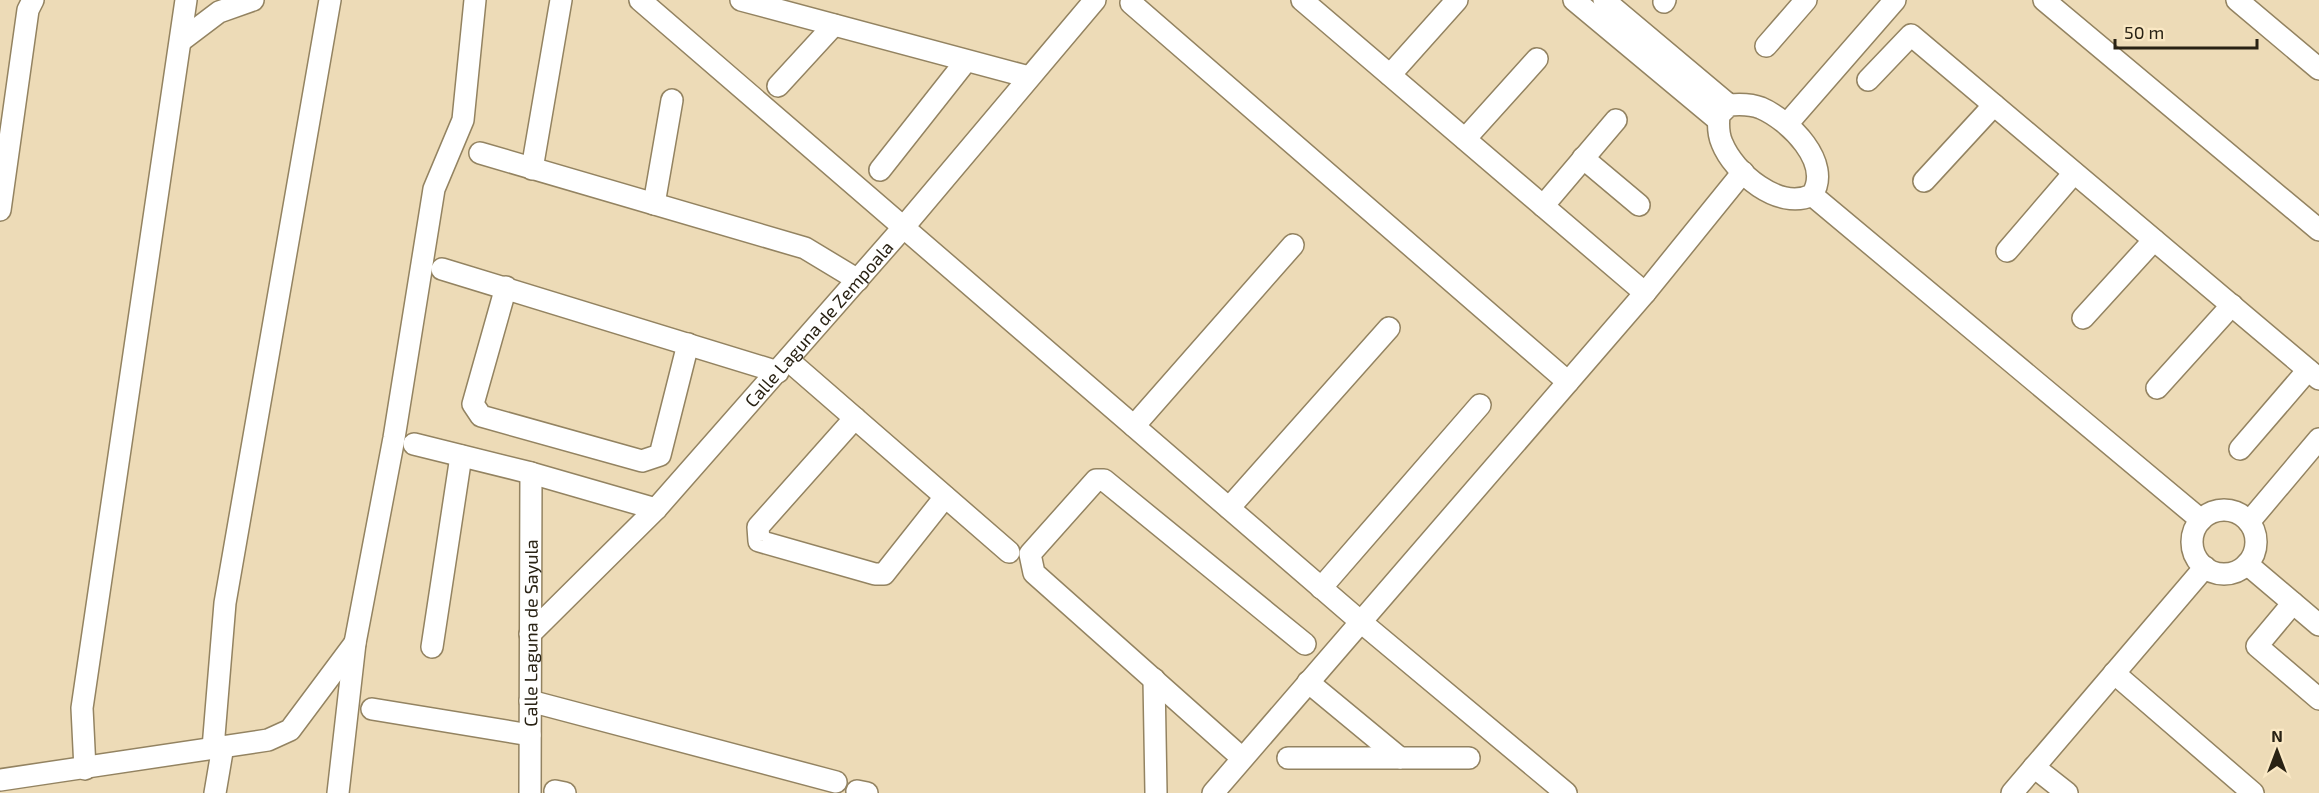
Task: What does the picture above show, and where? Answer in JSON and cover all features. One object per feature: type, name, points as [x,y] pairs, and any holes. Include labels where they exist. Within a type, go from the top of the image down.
[{"type":"street","points":[[0,210],[28,10],[33,0]]},
{"type":"street","points":[[85,769],[82,708],[182,40],[186,0]]},
{"type":"street","points":[[182,40],[219,12],[253,0]]},
{"type":"street","points":[[215,793],[225,603],[330,0]]},
{"type":"street","points":[[338,793],[355,643],[394,438],[434,189],[462,120],[476,0]]},
{"type":"street","points":[[532,169],[561,0]]},
{"type":"street","points":[[640,0],[902,229],[1361,622],[1566,793]]},
{"type":"street","points":[[741,0],[1029,77]]},
{"type":"street","name":"Calle Laguna de Zempoala","points":[[530,634],[656,509],[902,229],[1095,0]]},
{"type":"street","points":[[1390,75],[1457,0]]},
{"type":"street","points":[[1574,0],[1724,112],[1759,107],[1786,124],[1805,144],[1813,158],[1817,172],[1816,188],[1812,195],[1791,200],[1770,192],[1743,172],[1722,143],[1724,112]]},
{"type":"street","points":[[1604,0],[1724,112]]},
{"type":"street","points":[[1766,46],[1806,0]]},
{"type":"street","points":[[1786,124],[1895,0]]},
{"type":"street","points":[[2044,0],[2319,230]]},
{"type":"street","points":[[2237,0],[2319,69]]},
{"type":"street","points":[[1309,2],[1390,75],[1645,293]]},
{"type":"street","points":[[1131,3],[1568,382]]},
{"type":"street","points":[[778,86],[834,25]]},
{"type":"street","points":[[1868,80],[1911,34],[2313,375],[2240,449]]},
{"type":"street","points":[[1465,139],[1538,59]]},
{"type":"street","points":[[880,170],[966,61]]},
{"type":"street","points":[[654,204],[672,100]]},
{"type":"street","points":[[1924,181],[1994,105]]},
{"type":"street","points":[[1543,206],[1616,120]]},
{"type":"street","points":[[480,153],[805,248],[858,280]]},
{"type":"street","points":[[1583,158],[1639,205]]},
{"type":"street","points":[[1213,793],[1645,293],[1743,172]]},
{"type":"street","points":[[2007,251],[2074,173]]},
{"type":"street","points":[[1812,195],[2201,520]]},
{"type":"street","points":[[2084,318],[2154,240]]},
{"type":"street","points":[[1134,426],[1293,245]]},
{"type":"street","points":[[442,269],[688,344],[783,366],[855,418],[1009,552]]},
{"type":"street","points":[[506,287],[473,404],[481,416],[642,461],[651,459],[660,455],[688,344]]},
{"type":"street","points":[[2157,388],[2232,305]]},
{"type":"street","points":[[1229,508],[1389,328]]},
{"type":"street","points":[[1322,588],[1480,405]]},
{"type":"street","points":[[855,418],[758,527],[759,542],[875,574],[884,574],[945,496]]},
{"type":"street","points":[[2249,522],[2319,439]]},
{"type":"street","points":[[414,444],[531,473],[656,509]]},
{"type":"street","points":[[432,647],[461,456]]},
{"type":"street","name":"Calle Laguna de Sayula","points":[[530,793],[531,473]]},
{"type":"street","points":[[1242,758],[1034,573],[1030,566],[1030,555],[1096,480],[1112,484],[1305,644]]},
{"type":"street","points":[[2216,511],[2235,512],[2249,522],[2256,539],[2255,548],[2247,564],[2231,573],[2213,572],[2205,567],[2194,554],[2192,545],[2195,527],[2201,520],[2216,511]]},
{"type":"street","points":[[2247,564],[2319,625]]},
{"type":"street","points":[[2012,793],[2205,567]]},
{"type":"street","points":[[2293,603],[2257,646],[2319,699]]},
{"type":"street","points":[[0,780],[52,783],[85,769],[268,740],[290,730],[355,643]]},
{"type":"street","points":[[2114,673],[2253,793]]},
{"type":"street","points":[[1154,679],[1156,792]]},
{"type":"street","points":[[1308,682],[1400,758]]},
{"type":"street","points":[[531,702],[836,782]]},
{"type":"street","points":[[372,709],[530,735]]},
{"type":"street","points":[[1288,758],[1469,758]]},
{"type":"street","points":[[2034,767],[2067,793]]}]
